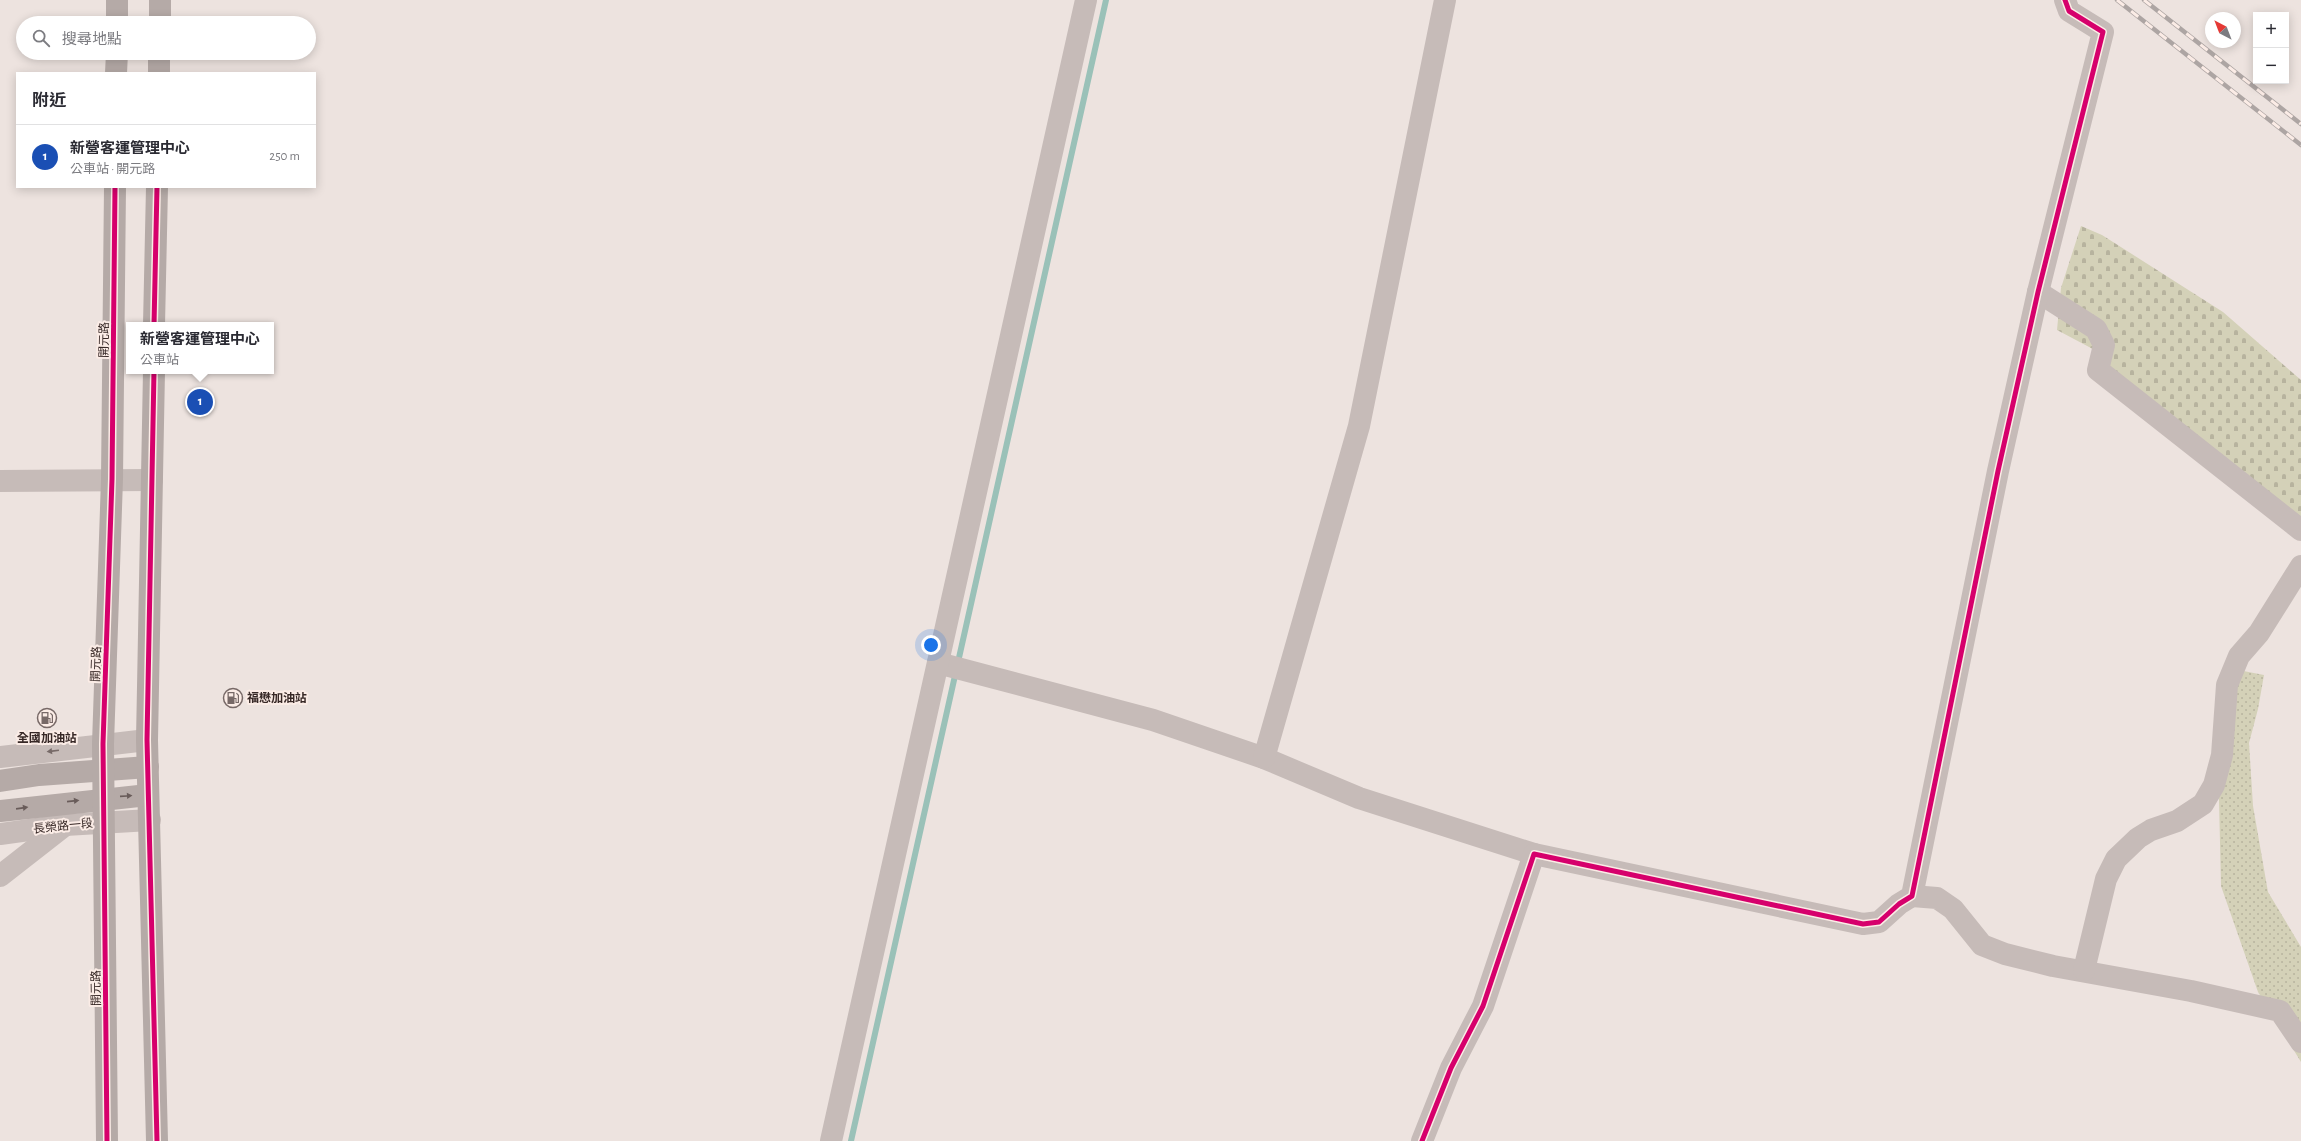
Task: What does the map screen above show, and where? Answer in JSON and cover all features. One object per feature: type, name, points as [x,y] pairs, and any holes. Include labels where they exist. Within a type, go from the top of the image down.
[{"type":"main road","points":[[117,0],[117,16]]},
{"type":"main road","points":[[160,0],[160,16]]},
{"type":"main road","points":[[116,72],[117,60]]},
{"type":"main road","points":[[159,60],[159,72]]},
{"type":"main road","name":"開元路","points":[[107,1141],[103,744],[112,479],[115,188]]},
{"type":"main road","points":[[154,322],[157,188]]},
{"type":"main road","points":[[154,374],[147,740],[157,1141]]},
{"type":"main road","points":[[0,781],[39,775],[148,767]]},
{"type":"main road","name":"長榮路一段","points":[[0,811],[103,798],[148,795]]},
{"type":"street","points":[[831,1141],[1086,0]]},
{"type":"street","points":[[1264,758],[1359,426],[1445,0]]},
{"type":"street","points":[[1912,896],[1998,471],[2038,292],[2103,32],[2069,10],[2065,0]]},
{"type":"street","points":[[2038,292],[2096,329],[2104,345],[2098,370],[2301,530]]},
{"type":"street","points":[[0,481],[112,479],[152,480]]},
{"type":"street","points":[[2084,970],[2106,878],[2116,859],[2138,838],[2151,830],[2177,821],[2202,804],[2214,785],[2222,755],[2223,726],[2230,680],[2239,656],[2259,633],[2301,566]]},
{"type":"street","points":[[938,663],[1153,720],[1264,758],[1359,798],[1534,854],[1862,924],[1879,922],[1899,904],[1912,896],[1937,898],[1953,909],[1982,945],[2005,954],[2053,966],[2084,970],[2280,1011],[2301,1042]]},
{"type":"street","points":[[0,757],[147,740]]},
{"type":"street","name":"長榮路一段","points":[[0,834],[65,825],[150,820]]},
{"type":"street","points":[[0,876],[65,825]]},
{"type":"street","points":[[1422,1141],[1451,1068],[1483,1006],[1534,854]]},
{"type":"green space","points":[[2081,226],[2102,235],[2223,312],[2301,380],[2301,518],[2111,386],[2106,356],[2057,330],[2061,288]]},
{"type":"green space","points":[[2223,667],[2264,675],[2258,709],[2249,743],[2253,806],[2268,892],[2301,947],[2301,1062],[2258,992],[2221,886],[2219,800],[2209,768],[2213,752]]},
{"type":"waterway","points":[[851,1141],[1106,0]]},
{"type":"railway","points":[[2117,0],[2301,145]]},
{"type":"railway","points":[[2144,0],[2301,124]]},
{"type":"cycle path","points":[[1422,1141],[1451,1068],[1483,1006],[1534,854],[1863,924],[1879,922],[1899,904],[1912,896],[1998,471],[2038,292],[2103,32],[2069,11],[2065,0]]},
{"type":"cycle path","points":[[107,1141],[103,744],[112,479],[115,188]]},
{"type":"cycle path","points":[[154,322],[157,188]]},
{"type":"cycle path","points":[[154,374],[147,740],[157,1141]]},
{"type":"place","name":"新營客運管理中心","points":[[200,402]]},
{"type":"place","name":"福懋加油站","points":[[233,698]]},
{"type":"place","name":"全國加油站","points":[[47,718]]}]
